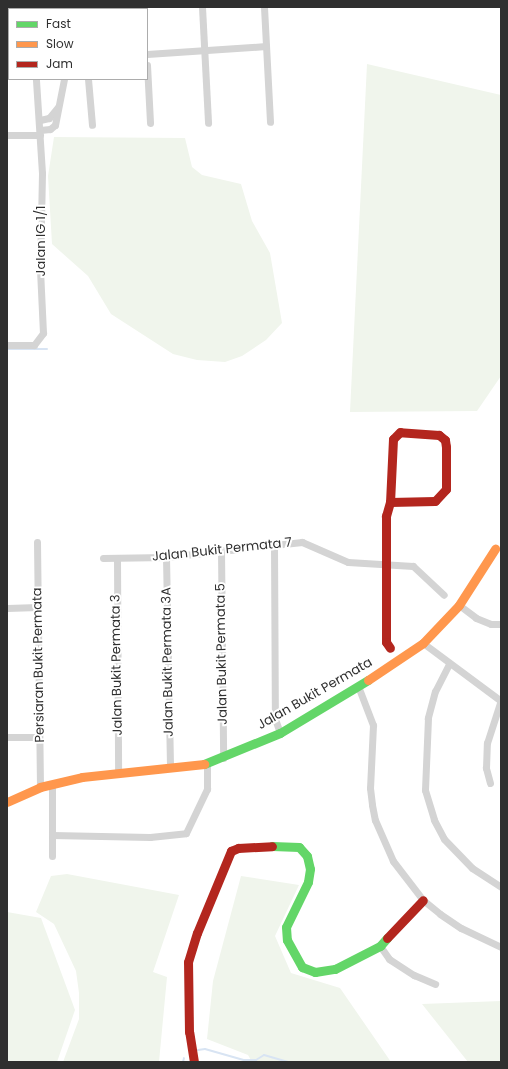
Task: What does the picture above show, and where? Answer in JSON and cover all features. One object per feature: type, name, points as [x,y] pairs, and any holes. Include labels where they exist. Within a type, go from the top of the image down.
[{"type":"street","points":[[202,7],[208,123]]},
{"type":"street","points":[[264,7],[270,122]]},
{"type":"street","points":[[148,54],[266,46]]},
{"type":"street","points":[[7,135],[40,132],[50,129],[55,125],[60,106],[64,80]]},
{"type":"street","points":[[88,80],[92,125]]},
{"type":"street","points":[[148,80],[150,123]]},
{"type":"street","name":"Jalan IG 1/1","points":[[7,344],[34,345],[43,333],[40,120],[37,81]]},
{"type":"street","points":[[40,120],[49,118],[60,106]]},
{"type":"street","points":[[390,502],[435,501],[446,489],[446,446],[445,440],[439,435],[400,432],[395,434],[393,440],[390,502],[386,516],[386,642],[390,648]]},
{"type":"street","name":"Persiaran Bukit Permata","points":[[37,542],[40,787]]},
{"type":"street","name":"Jalan Bukit Permata 7","points":[[103,558],[166,556],[302,542],[348,562],[413,566],[444,594]]},
{"type":"street","points":[[274,545],[275,719],[280,733]]},
{"type":"street","name":"Jalan Bukit Permata","points":[[7,802],[40,787],[52,784],[118,772],[207,764],[280,733],[358,686],[423,643],[459,605],[495,549]]},
{"type":"street","name":"Jalan Bukit Permata 5","points":[[221,550],[223,758]]},
{"type":"street","name":"Jalan Bukit Permata 3A","points":[[166,556],[170,767]]},
{"type":"street","name":"Jalan Bukit Permata 3","points":[[116,558],[118,772]]},
{"type":"street","points":[[459,605],[476,618],[491,624],[501,624]]},
{"type":"street","points":[[7,608],[38,607]]},
{"type":"street","points":[[423,643],[449,664],[501,700],[487,743],[486,768],[490,783]]},
{"type":"street","points":[[449,664],[435,691],[428,718],[424,790],[434,820],[444,838],[472,868],[501,887]]},
{"type":"street","points":[[358,686],[373,725],[370,788],[375,820],[393,861],[423,900],[461,928],[501,947]]},
{"type":"street","points":[[7,737],[39,737]]},
{"type":"street","points":[[52,835],[150,837],[186,833],[207,789],[207,764]]},
{"type":"street","points":[[52,784],[52,856]]},
{"type":"street","points":[[194,1062],[189,1032],[188,962],[197,933],[231,851],[238,848],[290,845],[299,847],[307,856],[310,869],[308,882],[286,927],[287,940],[302,967],[315,972],[328,972],[380,946],[423,900]]},
{"type":"street","points":[[380,946],[390,959],[414,976],[435,984]]},
{"type":"shaded area","points":[[367,64],[501,95],[501,376],[477,411],[350,412]]},
{"type":"shaded area","points":[[54,137],[185,138],[192,167],[202,175],[241,184],[252,221],[270,253],[282,323],[266,340],[242,356],[225,362],[197,360],[173,354],[111,314],[88,276],[52,244],[48,176]]},
{"type":"shaded area","points":[[67,874],[179,895],[153,972],[167,977],[159,1062],[63,1062],[79,1019],[79,993],[76,971],[54,924],[36,912],[51,876]]},
{"type":"shaded area","points":[[241,876],[299,885],[275,936],[291,973],[340,988],[391,1062],[252,1062],[248,1055],[207,1039],[213,981]]},
{"type":"shaded area","points":[[7,912],[41,918],[75,1010],[57,1062],[7,1062]]},
{"type":"shaded area","points":[[501,1001],[501,1062],[468,1062],[422,1004]]},
{"type":"waterway","points":[[7,349],[47,349]]},
{"type":"waterway","points":[[198,1050],[205,1049],[244,1060],[256,1060],[264,1055],[289,1062]]},
{"type":"waterway","points":[[183,1062],[184,1058]]},
{"type":"traffic: fast","points":[[204,764],[280,733],[368,680]]},
{"type":"traffic: fast","points":[[272,846],[299,847],[307,856],[310,869],[308,882],[286,927],[287,940],[302,967],[315,972],[335,969],[380,946],[387,938]]},
{"type":"traffic: slow","points":[[368,680],[423,643],[459,605],[495,549]]},
{"type":"traffic: slow","points":[[7,802],[40,787],[82,777],[204,764]]},
{"type":"traffic: jam","points":[[390,502],[435,501],[446,489],[446,447],[445,440],[439,435],[400,432],[393,439],[390,502],[386,516],[386,642],[390,648]]},
{"type":"traffic: jam","points":[[194,1062],[189,1032],[188,962],[197,933],[231,851],[238,848],[272,846]]},
{"type":"traffic: jam","points":[[387,938],[423,900]]}]
